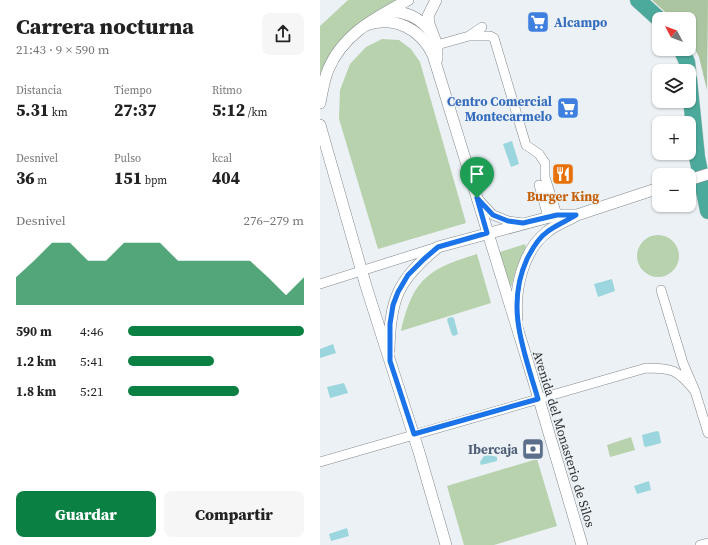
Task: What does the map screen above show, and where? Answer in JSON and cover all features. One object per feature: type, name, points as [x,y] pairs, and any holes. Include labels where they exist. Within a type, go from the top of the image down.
[{"type":"highway","points":[[638,0],[652,13]]},
{"type":"highway","points":[[692,108],[697,157],[708,211]]},
{"type":"street","points":[[320,103],[328,71],[336,54],[349,37],[388,11],[408,0]]},
{"type":"street","name":"Avenida del Monasterio de Silos","points":[[436,0],[428,16],[428,24],[437,45],[437,68]]},
{"type":"street","points":[[388,11],[404,13],[412,16],[419,20],[431,32]]},
{"type":"street","name":"Avenida del Monasterio de Silos","points":[[366,25],[375,22],[402,25],[419,34],[429,46],[477,198],[582,545]]},
{"type":"street","points":[[469,36],[482,27]]},
{"type":"street","points":[[437,45],[469,36],[490,36],[494,38],[526,145],[539,154],[545,162],[544,177],[552,216]]},
{"type":"street","points":[[320,125],[362,271],[414,434],[446,545]]},
{"type":"street","points":[[696,178],[708,174]]},
{"type":"street","points":[[539,185],[552,216]]},
{"type":"street","points":[[320,284],[487,233],[552,216],[576,215],[652,190]]},
{"type":"street","points":[[477,198],[493,215],[508,221],[523,223]]},
{"type":"street","name":"Avenida del Monasterio de Silos","points":[[520,340],[517,315],[517,294],[522,270],[533,247],[546,232],[576,215]]},
{"type":"street","points":[[390,361],[390,324],[393,305],[398,292],[408,275],[438,247]]},
{"type":"street","points":[[661,290],[683,363],[695,391],[708,433]]},
{"type":"street","points":[[320,462],[646,368],[667,368],[684,378],[695,391]]},
{"type":"street","points":[[700,545],[708,543]]},
{"type":"green space","points":[[348,0],[400,0],[365,21],[338,43],[323,71],[320,80],[320,26]]},
{"type":"green space","points":[[652,0],[708,0],[707,90],[699,57],[696,51],[696,12],[665,12]]},
{"type":"green space","points":[[382,39],[399,40],[411,49],[420,62],[466,223],[378,249],[339,119],[340,90],[350,64],[366,47]]},
{"type":"green space","points":[[658,235],[673,241],[679,256],[673,271],[658,277],[643,271],[637,256],[643,241]]},
{"type":"green space","points":[[525,244],[526,248],[517,267],[510,291],[497,253]]},
{"type":"green space","points":[[477,254],[491,303],[401,331],[411,299],[417,288],[425,279],[446,265]]},
{"type":"green space","points":[[631,437],[635,450],[610,457],[607,445]]},
{"type":"green space","points":[[537,459],[557,526],[494,545],[464,545],[447,486]]},
{"type":"water","points":[[512,141],[519,164],[511,167],[503,144]]},
{"type":"water","points":[[612,279],[615,291],[598,297],[594,284]]},
{"type":"water","points":[[448,318],[454,318],[458,334],[454,336],[452,335],[447,320]]},
{"type":"water","points":[[333,344],[336,353],[320,358],[320,349]]},
{"type":"water","points":[[344,383],[348,393],[330,398],[327,387]]},
{"type":"water","points":[[657,431],[659,432],[661,443],[646,447],[644,446],[642,435]]},
{"type":"water","points":[[490,455],[497,457],[497,461],[481,465],[480,462],[484,456]]},
{"type":"water","points":[[649,481],[651,490],[637,494],[634,486]]},
{"type":"water","points":[[347,528],[349,536],[331,541],[329,534]]},
{"type":"place","name":"Alcampo","points":[[538,22]]},
{"type":"place","name":"Centro Comercial Montecarmelo","points":[[568,108]]},
{"type":"place","name":"Burger King","points":[[563,174]]},
{"type":"place","name":"Ibercaja","points":[[533,449]]},
{"type":"route","points":[[477,198],[493,215],[508,221],[523,223],[557,215],[576,215],[546,232],[533,247],[522,270],[517,294],[517,315],[520,340],[538,399],[414,434],[390,361],[390,324],[393,305],[398,292],[408,275],[438,247],[487,233],[477,198]]}]
